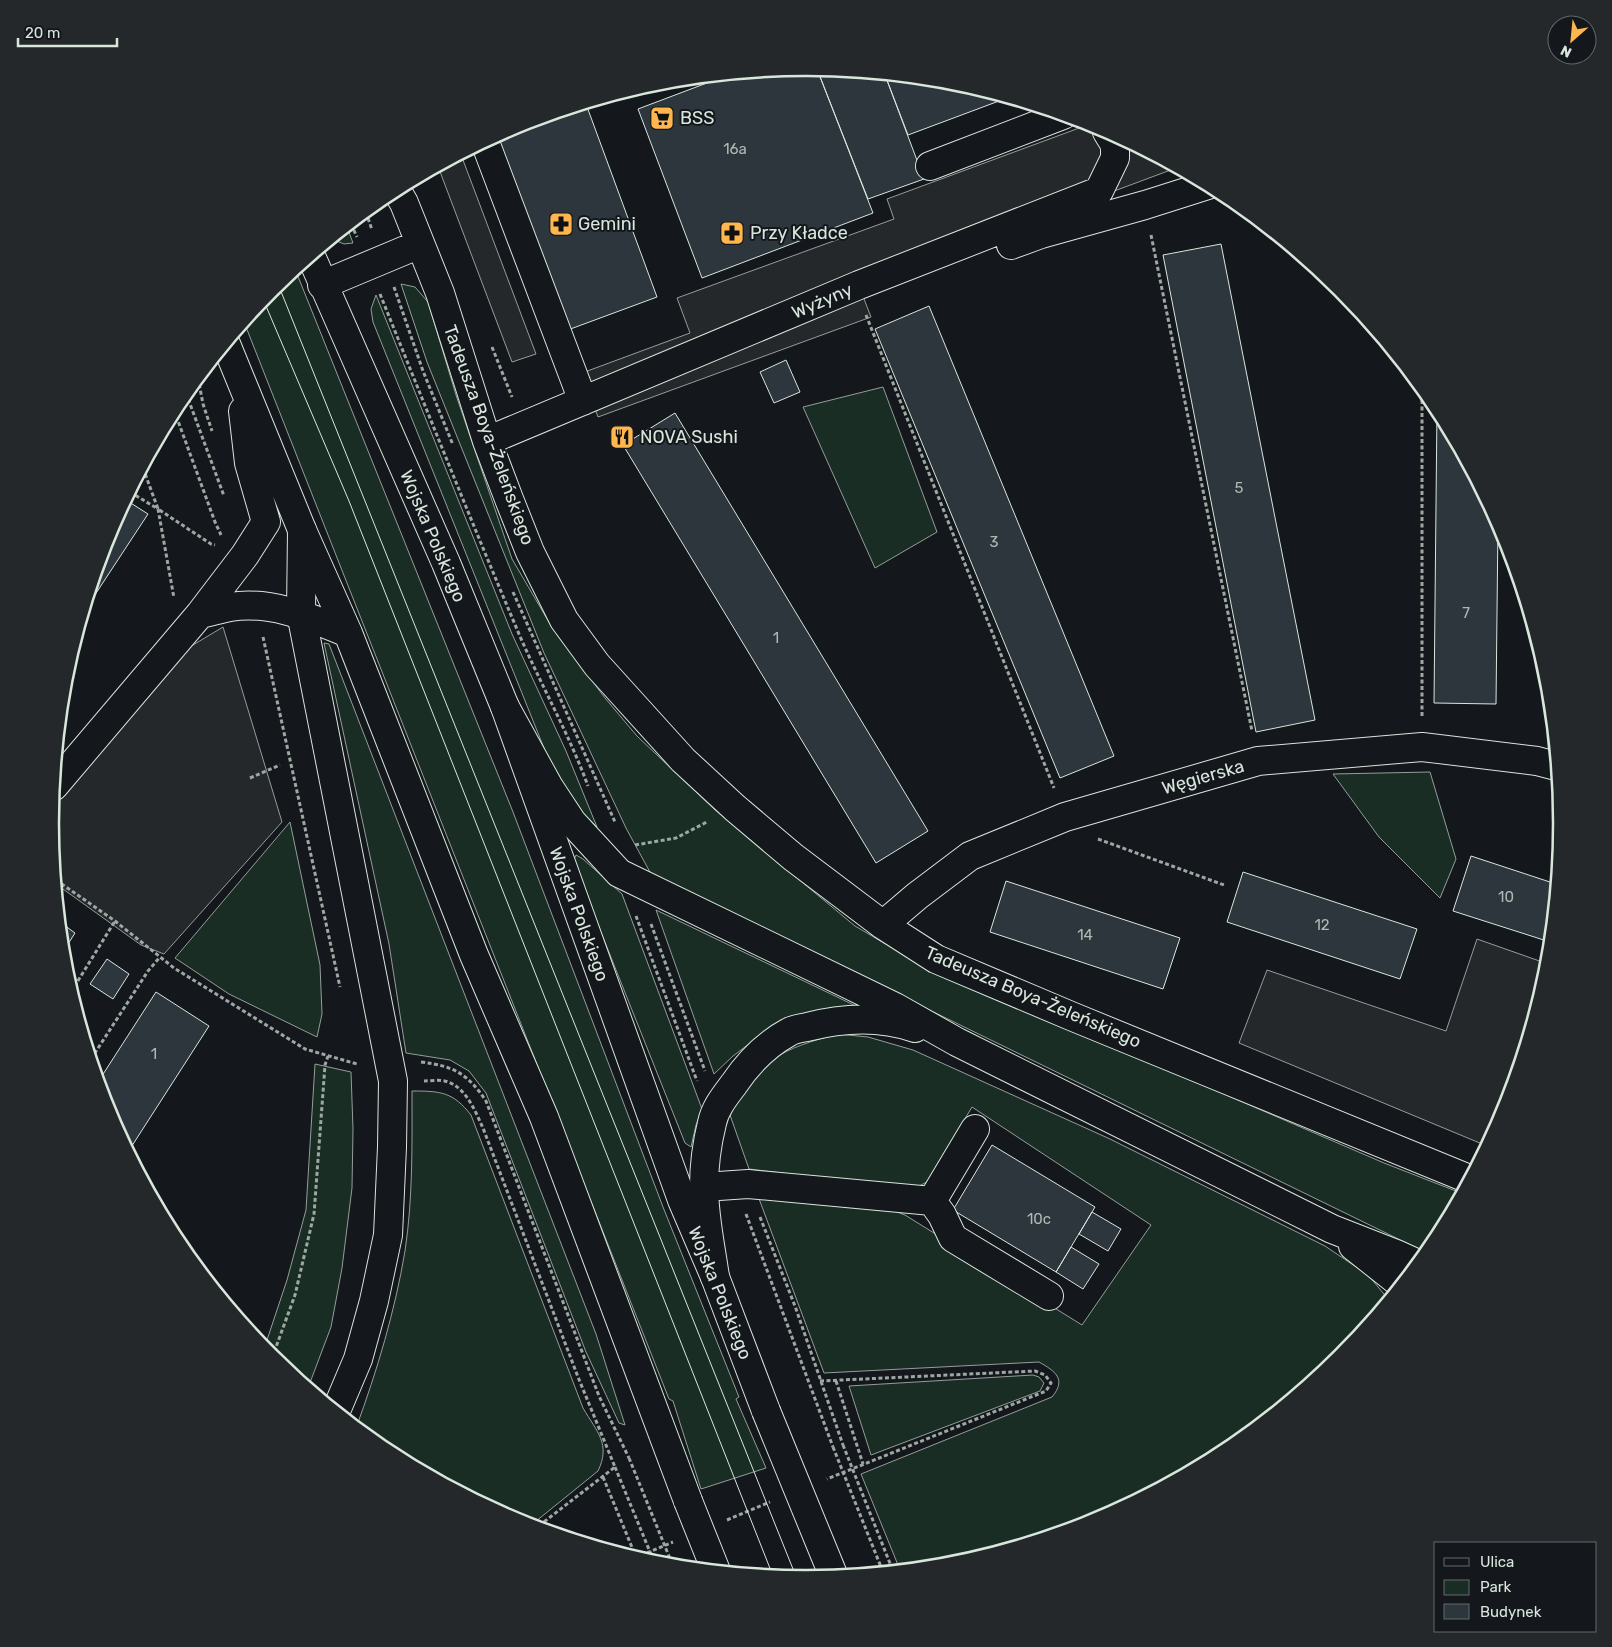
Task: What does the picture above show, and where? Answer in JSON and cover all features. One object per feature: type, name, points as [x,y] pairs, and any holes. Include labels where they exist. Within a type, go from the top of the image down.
[{"type":"street","points":[[930,166],[1053,119]]},
{"type":"street","name":"Wyżyny","points":[[487,440],[859,285],[1098,191],[1115,158],[1116,144]]},
{"type":"street","points":[[487,148],[583,401]]},
{"type":"street","points":[[903,269],[930,275],[1041,234],[1145,206],[1199,188]]},
{"type":"street","name":"Tadeusza Boya-Żeleńskiego","points":[[399,197],[440,293],[487,440],[530,552],[564,620],[596,665],[653,728],[683,760],[735,808],[793,857],[883,925],[936,959],[1464,1177]]},
{"type":"street","points":[[322,285],[420,244]]},
{"type":"street","name":"Wojska Polskiego","points":[[313,262],[446,563],[505,707],[682,1200],[715,1277],[766,1411],[831,1570]]},
{"type":"street","points":[[228,350],[302,530],[348,633],[474,955],[544,1117],[713,1565]]},
{"type":"street","points":[[60,779],[200,614],[245,555],[266,522],[249,463],[240,382]]},
{"type":"street","points":[[302,530],[301,613],[392,1072],[392,1147],[388,1235],[374,1301],[360,1351],[338,1406]]},
{"type":"street","points":[[200,614],[231,607],[257,606],[301,613],[348,633]]},
{"type":"street","points":[[505,707],[548,787],[572,822],[600,855],[628,878],[895,1007],[957,1042],[1332,1230],[1411,1261]]},
{"type":"street","name":"Węgierska","points":[[883,925],[917,896],[970,856],[1065,816],[1258,761],[1422,746],[1537,761],[1551,765]]},
{"type":"street","points":[[715,1277],[704,1187],[707,1152],[715,1114],[743,1071],[765,1049],[790,1031],[829,1022],[865,1019],[908,1026],[957,1042]]},
{"type":"street","points":[[932,1201],[975,1129]]},
{"type":"street","points":[[704,1187],[741,1184],[932,1201],[942,1215],[953,1238],[1049,1296]]},
{"type":"street","points":[[1332,1230],[1397,1281]]},
{"type":"path","points":[[1145,206],[1258,761]]},
{"type":"path","points":[[368,219],[377,262],[448,467],[520,636],[590,791]]},
{"type":"path","points":[[354,229],[377,262],[457,454]]},
{"type":"path","points":[[865,312],[1065,816]]},
{"type":"path","points":[[1422,401],[1422,746]]},
{"type":"path","points":[[189,402],[225,498]]},
{"type":"path","points":[[178,420],[223,539]]},
{"type":"path","points":[[146,475],[158,510],[176,605]]},
{"type":"path","points":[[135,495],[211,544],[219,546]]},
{"type":"path","points":[[513,592],[616,823]]},
{"type":"path","points":[[257,606],[278,710],[342,996]]},
{"type":"path","points":[[250,778],[280,765]]},
{"type":"path","points":[[715,1114],[628,878],[627,847],[676,838],[735,808]]},
{"type":"path","points":[[1094,836],[1101,841],[1224,885]]},
{"type":"path","points":[[628,878],[715,1114]]},
{"type":"path","points":[[61,884],[115,921],[174,968],[305,1049],[358,1064]]},
{"type":"path","points":[[76,983],[115,921]]},
{"type":"path","points":[[95,1053],[148,971],[160,957]]},
{"type":"path","points":[[356,1054],[361,1078],[392,1072],[416,1061],[437,1064],[463,1074],[475,1084],[486,1101],[600,1396],[630,1458],[670,1558]]},
{"type":"path","points":[[275,1349],[295,1295],[314,1214],[325,1065],[328,1056]]},
{"type":"path","points":[[392,1072],[448,1082],[460,1090],[470,1102],[483,1128],[578,1377],[651,1554]]},
{"type":"path","points":[[741,1184],[794,1306],[843,1445],[891,1565]]},
{"type":"path","points":[[741,1184],[833,1447],[882,1566]]},
{"type":"path","points":[[820,1380],[836,1381],[1035,1371],[1045,1374],[1051,1383],[1046,1392],[827,1479]]},
{"type":"path","points":[[836,1381],[863,1464]]},
{"type":"path","points":[[543,1523],[615,1467]]},
{"type":"path","points":[[603,1477],[632,1549]]},
{"type":"path","points":[[726,1520],[772,1501]]},
{"type":"path","points":[[646,1553],[681,1538]]},
{"type":"green space","points":[[349,233],[353,243],[344,244],[338,242]]},
{"type":"green space","points":[[298,276],[513,812],[663,1207],[739,1397],[736,1399],[766,1468],[701,1489],[673,1401],[669,1399],[247,328]]},
{"type":"green space","points":[[401,284],[415,287],[428,302],[456,395],[512,559],[553,629],[605,698],[637,736],[715,810],[855,926],[913,960],[1384,1163],[1456,1191],[1420,1249],[651,874],[626,828],[544,653],[427,362]]},
{"type":"green space","points":[[376,295],[512,634],[566,751],[597,827],[578,808],[552,768],[373,322],[371,309]]},
{"type":"green space","points":[[883,387],[937,532],[875,568],[803,407]]},
{"type":"green space","points":[[324,643],[329,644],[596,1334],[625,1425],[619,1423],[586,1352],[486,1093],[469,1071],[450,1060],[406,1053],[389,944]]},
{"type":"green space","points":[[1430,772],[1456,859],[1440,898],[1379,837],[1333,774]]},
{"type":"green space","points":[[290,822],[320,965],[322,1014],[317,1037],[229,994],[175,958]]},
{"type":"green space","points":[[576,855],[622,894],[702,1109],[691,1147],[685,1143],[573,862]]},
{"type":"green space","points":[[656,910],[858,1007],[770,1028],[733,1056],[714,1074]]},
{"type":"green space","points":[[838,1034],[868,1037],[913,1050],[1110,1139],[1325,1246],[1368,1275],[1385,1295],[1334,1352],[1299,1385],[1221,1445],[1180,1471],[1137,1494],[1092,1514],[1046,1531],[952,1556],[898,1565],[861,1474],[1052,1397],[1059,1385],[1059,1380],[1054,1372],[1039,1362],[824,1373],[755,1188],[861,1198],[905,1215],[1082,1325],[1151,1225],[972,1107],[927,1182],[913,1189],[749,1169],[730,1115],[739,1097],[760,1069],[772,1060],[786,1052]]},
{"type":"green space","points":[[315,1064],[351,1072],[353,1129],[352,1188],[342,1268],[331,1327],[310,1382],[267,1340],[287,1280],[306,1210]]},
{"type":"green space","points":[[412,1091],[446,1094],[464,1107],[471,1115],[583,1408],[601,1438],[603,1453],[598,1471],[537,1520],[475,1494],[432,1471],[358,1421],[385,1341],[405,1251],[411,1191]]},
{"type":"green space","points":[[1033,1375],[1039,1377],[1044,1383],[1040,1391],[871,1455],[849,1386]]},
{"type":"shaded area","points":[[1079,128],[1137,153],[1170,170],[859,286],[871,317],[598,417],[582,373],[690,333],[677,298],[894,219],[887,199]]},
{"type":"shaded area","points":[[463,160],[536,354],[512,362],[440,172]]},
{"type":"shaded area","points":[[223,627],[282,822],[164,954],[141,945],[62,888],[60,794],[178,654]]},
{"type":"shaded area","points":[[1477,939],[1540,961],[1528,1017],[1514,1064],[1481,1143],[1239,1043],[1267,970],[1446,1031]]},
{"type":"building","points":[[820,77],[873,213],[702,278],[638,109],[706,83],[757,78]]},
{"type":"building","points":[[820,77],[887,81],[924,179],[868,199]]},
{"type":"building","points":[[887,81],[952,91],[997,102],[908,135]]},
{"type":"building","points":[[588,109],[657,297],[565,331],[495,144],[520,133]]},
{"type":"building","points":[[1221,244],[1315,720],[1256,732],[1163,255]]},
{"type":"building","points":[[929,306],[1114,756],[1060,778],[875,329]]},
{"type":"building","points":[[786,360],[800,392],[774,403],[760,372]]},
{"type":"building","points":[[675,413],[928,831],[876,863],[623,445]]},
{"type":"building","points":[[1437,424],[1476,493],[1498,542],[1496,704],[1434,703]]},
{"type":"building","points":[[131,503],[148,514],[94,596]]},
{"type":"building","points":[[1471,856],[1551,882],[1544,940],[1453,911]]},
{"type":"building","points":[[1243,872],[1417,929],[1400,979],[1227,922]]},
{"type":"building","points":[[1006,881],[1180,938],[1163,989],[990,932]]},
{"type":"building","points":[[66,926],[75,933],[69,943]]},
{"type":"building","points":[[107,959],[129,974],[113,999],[90,984]]},
{"type":"building","points":[[156,992],[209,1026],[132,1145],[102,1075]]},
{"type":"building","points":[[992,1145],[1095,1207],[1056,1272],[953,1210]]},
{"type":"building","points":[[1092,1212],[1121,1229],[1108,1251],[1079,1234]]},
{"type":"building","points":[[1071,1247],[1099,1264],[1083,1289],[1056,1272]]},
{"type":"tram line","points":[[281,292],[794,1570]]},
{"type":"tram line","points":[[266,307],[349,501],[770,1570]]},
{"type":"place","name":"BSS","points":[[662,118]]},
{"type":"place","name":"Gemini","points":[[561,224]]},
{"type":"place","name":"Przy Kładce","points":[[732,233]]},
{"type":"place","name":"NOVA Sushi","points":[[622,437]]}]
